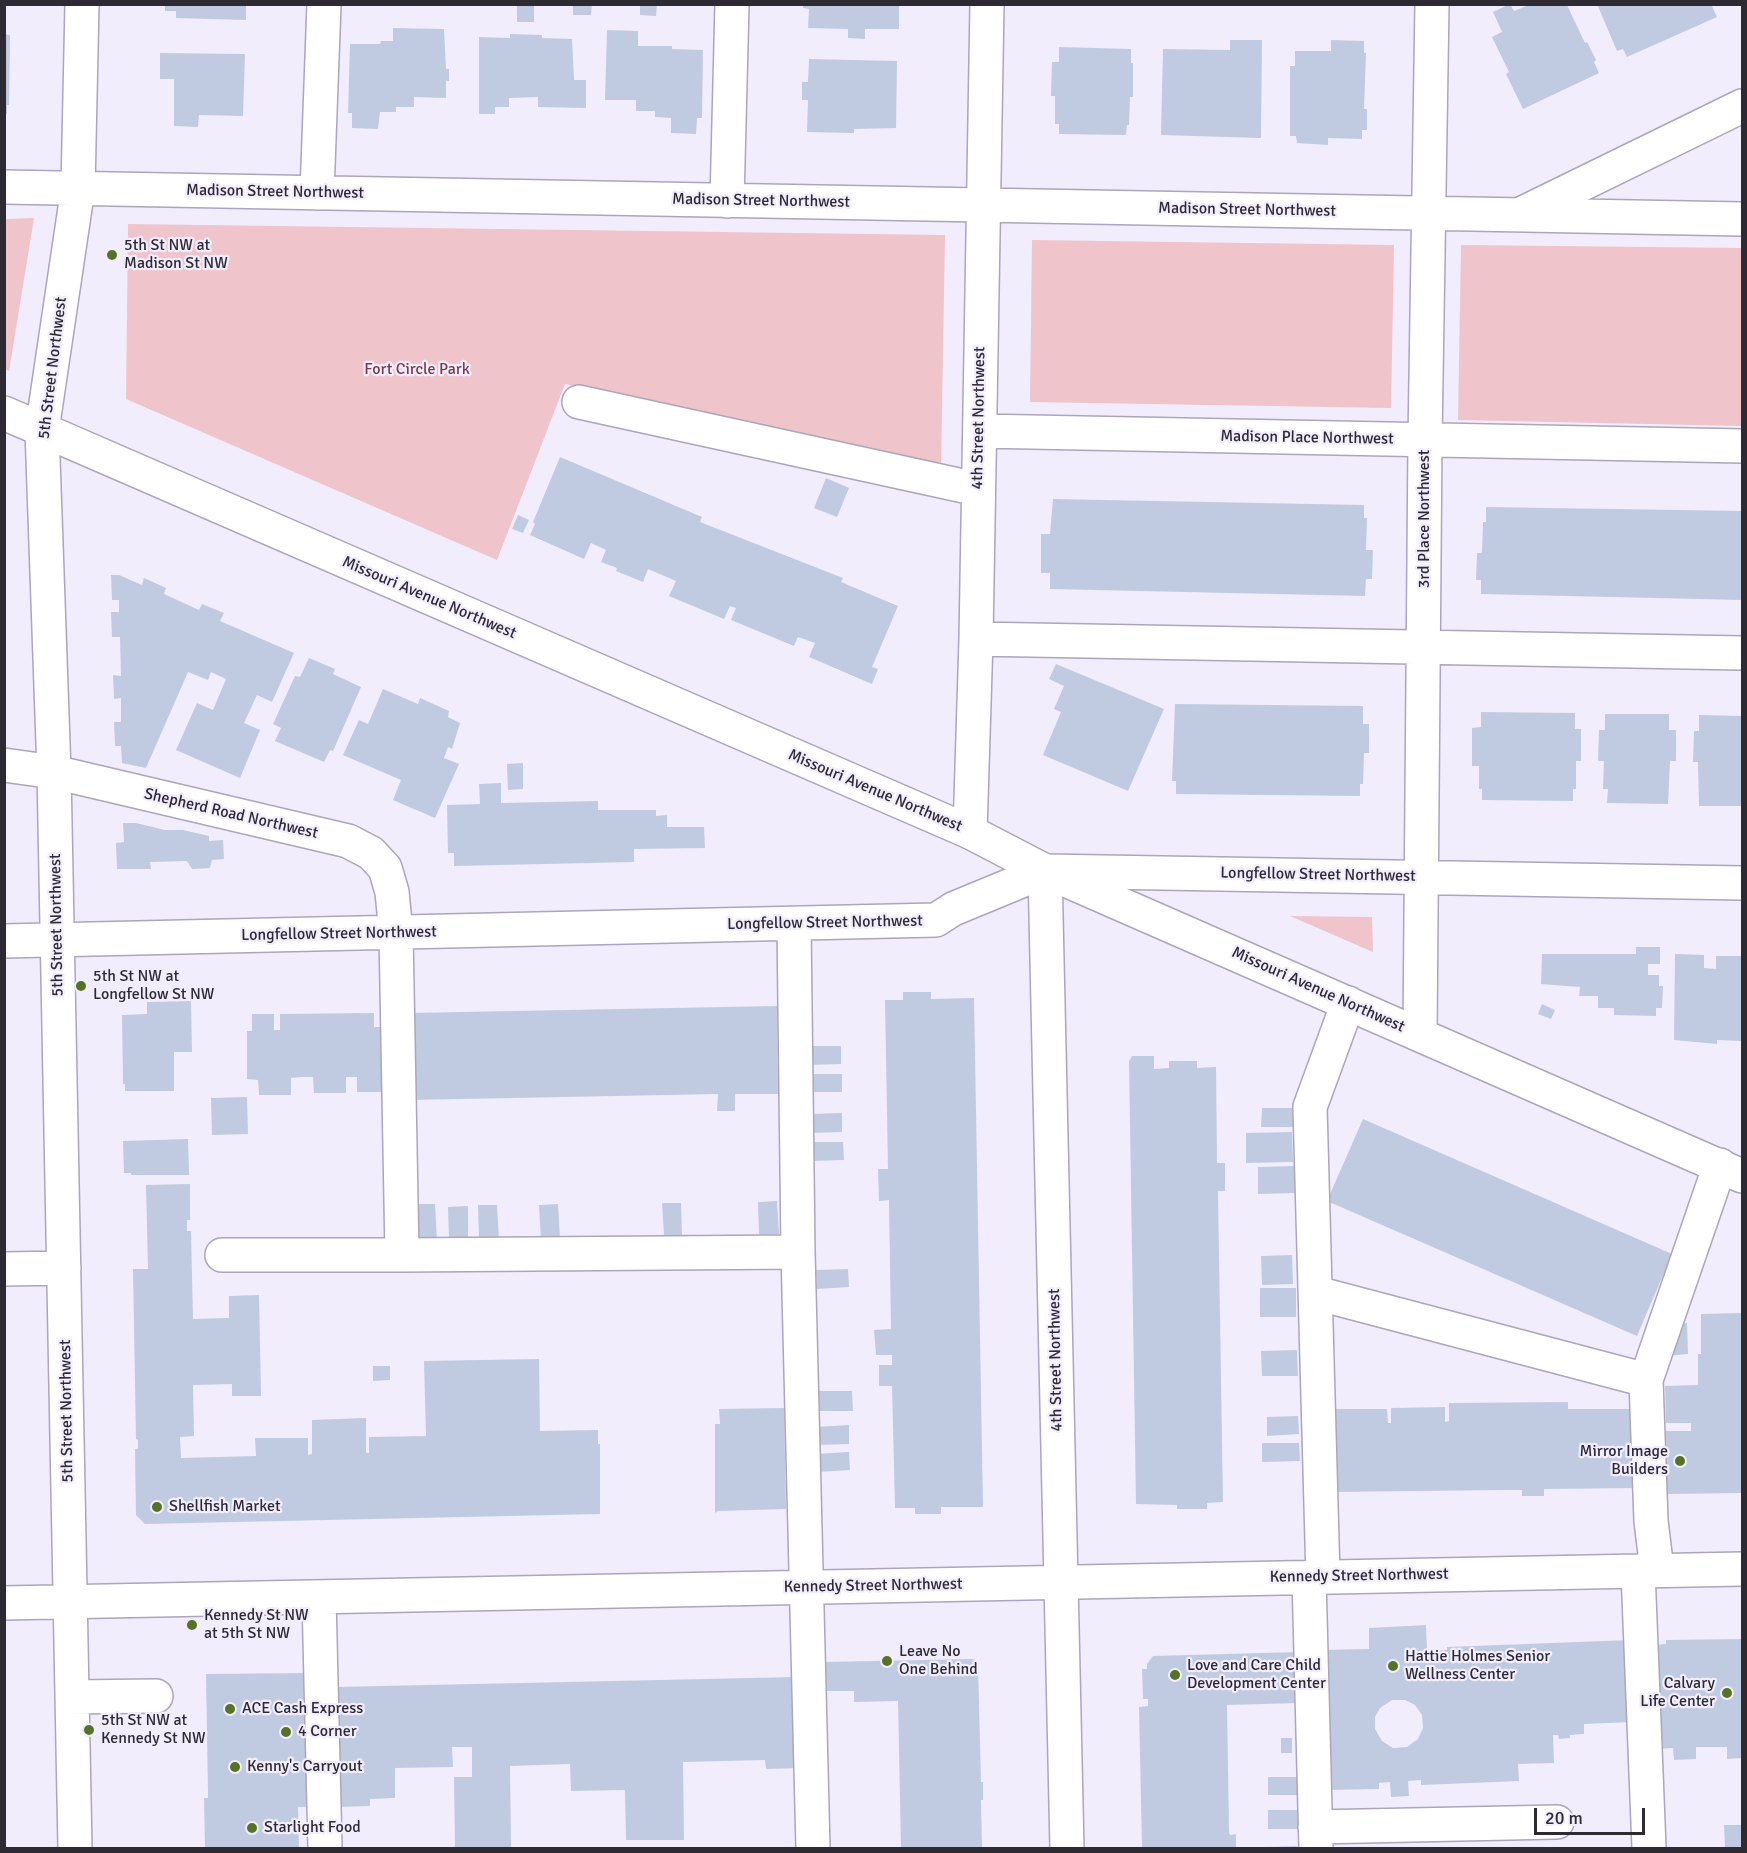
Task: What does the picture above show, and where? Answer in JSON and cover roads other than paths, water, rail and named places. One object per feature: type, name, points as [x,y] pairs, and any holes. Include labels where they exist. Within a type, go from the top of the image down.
[{"type":"street","name":"5th Street Northwest","points":[[75,1848],[58,940],[42,430],[78,188],[82,4]]},
{"type":"street","points":[[317,193],[324,4]]},
{"type":"street","points":[[727,201],[732,4]]},
{"type":"street","name":"4th Street Northwest","points":[[970,832],[987,4]]},
{"type":"street","name":"3rd Place Northwest","points":[[1420,1034],[1425,440],[1432,4]]},
{"type":"street","name":"Madison Street Northwest","points":[[1518,215],[1743,106]]},
{"type":"street","name":"Madison Street Northwest","points":[[4,187],[1743,219]]},
{"type":"street","points":[[579,402],[977,489]]},
{"type":"street","name":"Missouri Avenue Northwest","points":[[4,413],[970,832],[1045,871],[1731,1171]]},
{"type":"street","name":"Madison Place Northwest","points":[[980,431],[1743,446]]},
{"type":"street","points":[[975,639],[1743,653]]},
{"type":"street","name":"Shepherd Road Northwest","points":[[4,765],[54,772],[348,841],[371,853],[385,868],[392,892],[396,933],[402,1255]]},
{"type":"street","name":"4th Street Northwest","points":[[1045,871],[1067,1848]]},
{"type":"street","name":"Longfellow Street Northwest","points":[[4,941],[936,921],[953,909],[1045,871],[1743,883]]},
{"type":"street","points":[[794,924],[798,1252],[813,1848]]},
{"type":"street","points":[[1348,1003],[1310,1107],[1316,1293],[1315,1838],[1557,1822]]},
{"type":"street","points":[[1649,1848],[1648,1570],[1651,1521],[1646,1380],[1731,1171]]},
{"type":"street","points":[[222,1255],[798,1252]]},
{"type":"street","points":[[4,1269],[64,1268]]},
{"type":"street","points":[[1316,1293],[1646,1380]]},
{"type":"street","name":"Kennedy Street Northwest","points":[[4,1603],[1743,1569]]},
{"type":"street","points":[[319,1597],[325,1848]]},
{"type":"street","points":[[72,1697],[156,1696]]},
{"type":"place","name":"5th St NW at Madison St NW","points":[[112,255]]},
{"type":"place","name":"5th St NW at Longfellow St NW","points":[[81,986]]},
{"type":"place","name":"Mirror Image Builders","points":[[1680,1461]]},
{"type":"place","name":"Shellfish Market","points":[[157,1507]]},
{"type":"place","name":"Kennedy St NW at 5th St NW","points":[[192,1625]]},
{"type":"place","name":"Leave No One Behind","points":[[887,1661]]},
{"type":"place","name":"Hattie Holmes Senior Wellness Center","points":[[1393,1666]]},
{"type":"place","name":"Love and Care Child Development Center","points":[[1175,1675]]},
{"type":"place","name":"Calvary Life Center","points":[[1727,1693]]},
{"type":"place","name":"ACE Cash Express","points":[[230,1709]]},
{"type":"place","name":"5th St NW at Kennedy St NW","points":[[89,1730]]},
{"type":"place","name":"4 Corner","points":[[286,1732]]},
{"type":"place","name":"Kenny's Carryout","points":[[235,1767]]},
{"type":"place","name":"Starlight Food","points":[[252,1828]]},
{"type":"park label","name":"Fort Circle Park","points":[[417,370]]}]
